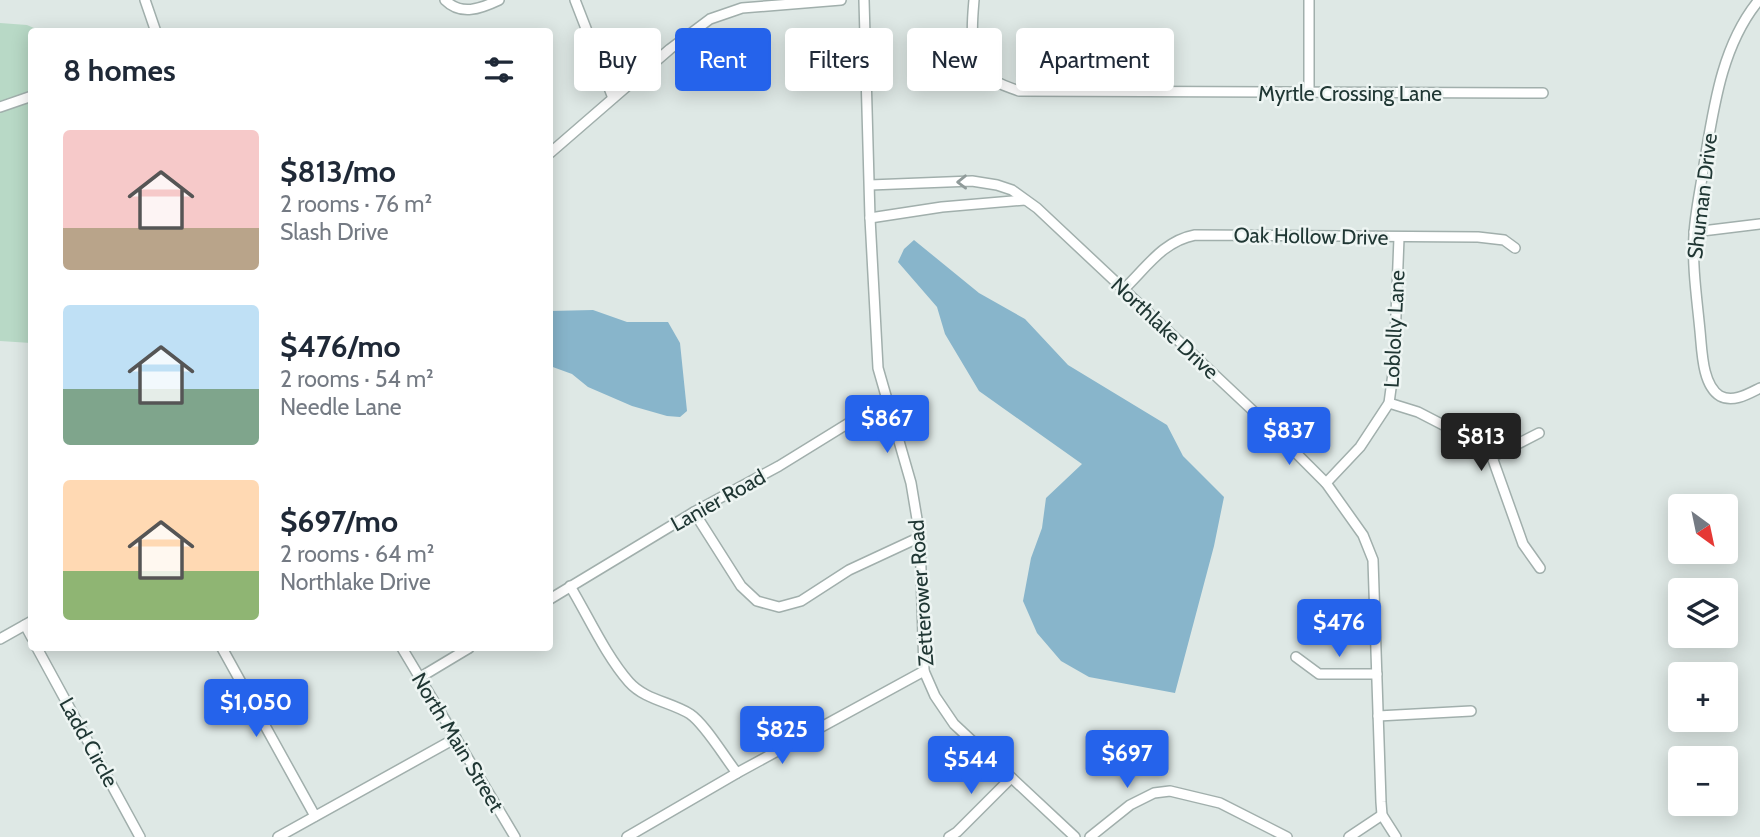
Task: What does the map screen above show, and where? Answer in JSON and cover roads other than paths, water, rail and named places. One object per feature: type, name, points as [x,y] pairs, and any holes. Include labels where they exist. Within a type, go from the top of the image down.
[{"type":"street","points":[[145,0],[155,28]]},
{"type":"street","points":[[445,0],[453,8],[467,10],[499,0]]},
{"type":"street","points":[[575,0],[612,98]]},
{"type":"street","points":[[553,150],[670,48],[718,15],[742,8],[841,0]]},
{"type":"street","name":"Zetterower Road","points":[[864,0],[870,218],[878,368],[911,483],[920,537],[924,671],[935,696],[954,724],[1075,837]]},
{"type":"street","name":"Myrtle Crossing Lane","points":[[974,0],[971,37],[976,54],[987,75],[1019,91],[1543,93]]},
{"type":"street","points":[[1309,92],[1310,0]]},
{"type":"street","name":"Shuman Drive","points":[[1759,0],[1746,15],[1730,52],[1713,108],[1694,232],[1702,351],[1709,385],[1717,394],[1727,399],[1739,398],[1760,388]]},
{"type":"street","points":[[0,107],[28,97]]},
{"type":"street","name":"Northlake Drive","points":[[870,185],[972,181],[1012,190],[1124,289],[1326,483],[1363,535],[1373,560],[1378,765],[1382,815]]},
{"type":"street","points":[[870,218],[928,209],[1025,200]]},
{"type":"street","points":[[1694,232],[1760,224]]},
{"type":"street","name":"Oak Hollow Drive","points":[[1124,289],[1162,250],[1183,237],[1478,237],[1504,240],[1515,248]]},
{"type":"street","name":"Loblolly Lane","points":[[1326,483],[1360,447],[1390,403],[1399,238]]},
{"type":"street","name":"Lanier Road","points":[[553,597],[694,512],[779,466],[886,400]]},
{"type":"street","points":[[1390,403],[1418,412],[1461,433],[1480,444],[1492,457],[1523,544],[1540,568]]},
{"type":"street","points":[[1492,457],[1539,433]]},
{"type":"street","points":[[694,512],[741,586],[758,601],[779,607],[801,601],[849,569],[920,537]]},
{"type":"street","points":[[570,586],[630,684],[646,695],[690,714],[737,774]]},
{"type":"street","points":[[0,639],[28,623]]},
{"type":"street","name":"Ladd Circle","points":[[39,651],[136,836]]},
{"type":"street","points":[[224,651],[316,816]]},
{"type":"street","name":"North Main Street","points":[[404,651],[515,837]]},
{"type":"street","points":[[419,678],[464,651]]},
{"type":"street","points":[[1296,657],[1319,674],[1377,674]]},
{"type":"street","points":[[627,837],[924,671]]},
{"type":"street","points":[[1378,716],[1471,710]]},
{"type":"street","points":[[278,837],[456,738]]},
{"type":"street","points":[[949,837],[1012,778]]},
{"type":"street","points":[[1090,837],[1130,805],[1154,793],[1170,791],[1220,803],[1287,837]]},
{"type":"street","points":[[1349,837],[1382,815],[1396,837]]},
{"type":"water","points":[[914,240],[979,293],[1025,319],[1068,365],[1167,425],[1183,456],[1224,497],[1214,546],[1175,693],[1089,677],[1061,661],[1037,633],[1023,601],[1031,558],[1042,528],[1046,498],[1082,464],[979,391],[945,334],[937,307],[898,262],[904,249]]},
{"type":"water","points":[[593,310],[627,322],[668,322],[680,343],[687,411],[680,417],[667,416],[632,406],[588,387],[572,374],[553,367],[553,311]]}]
